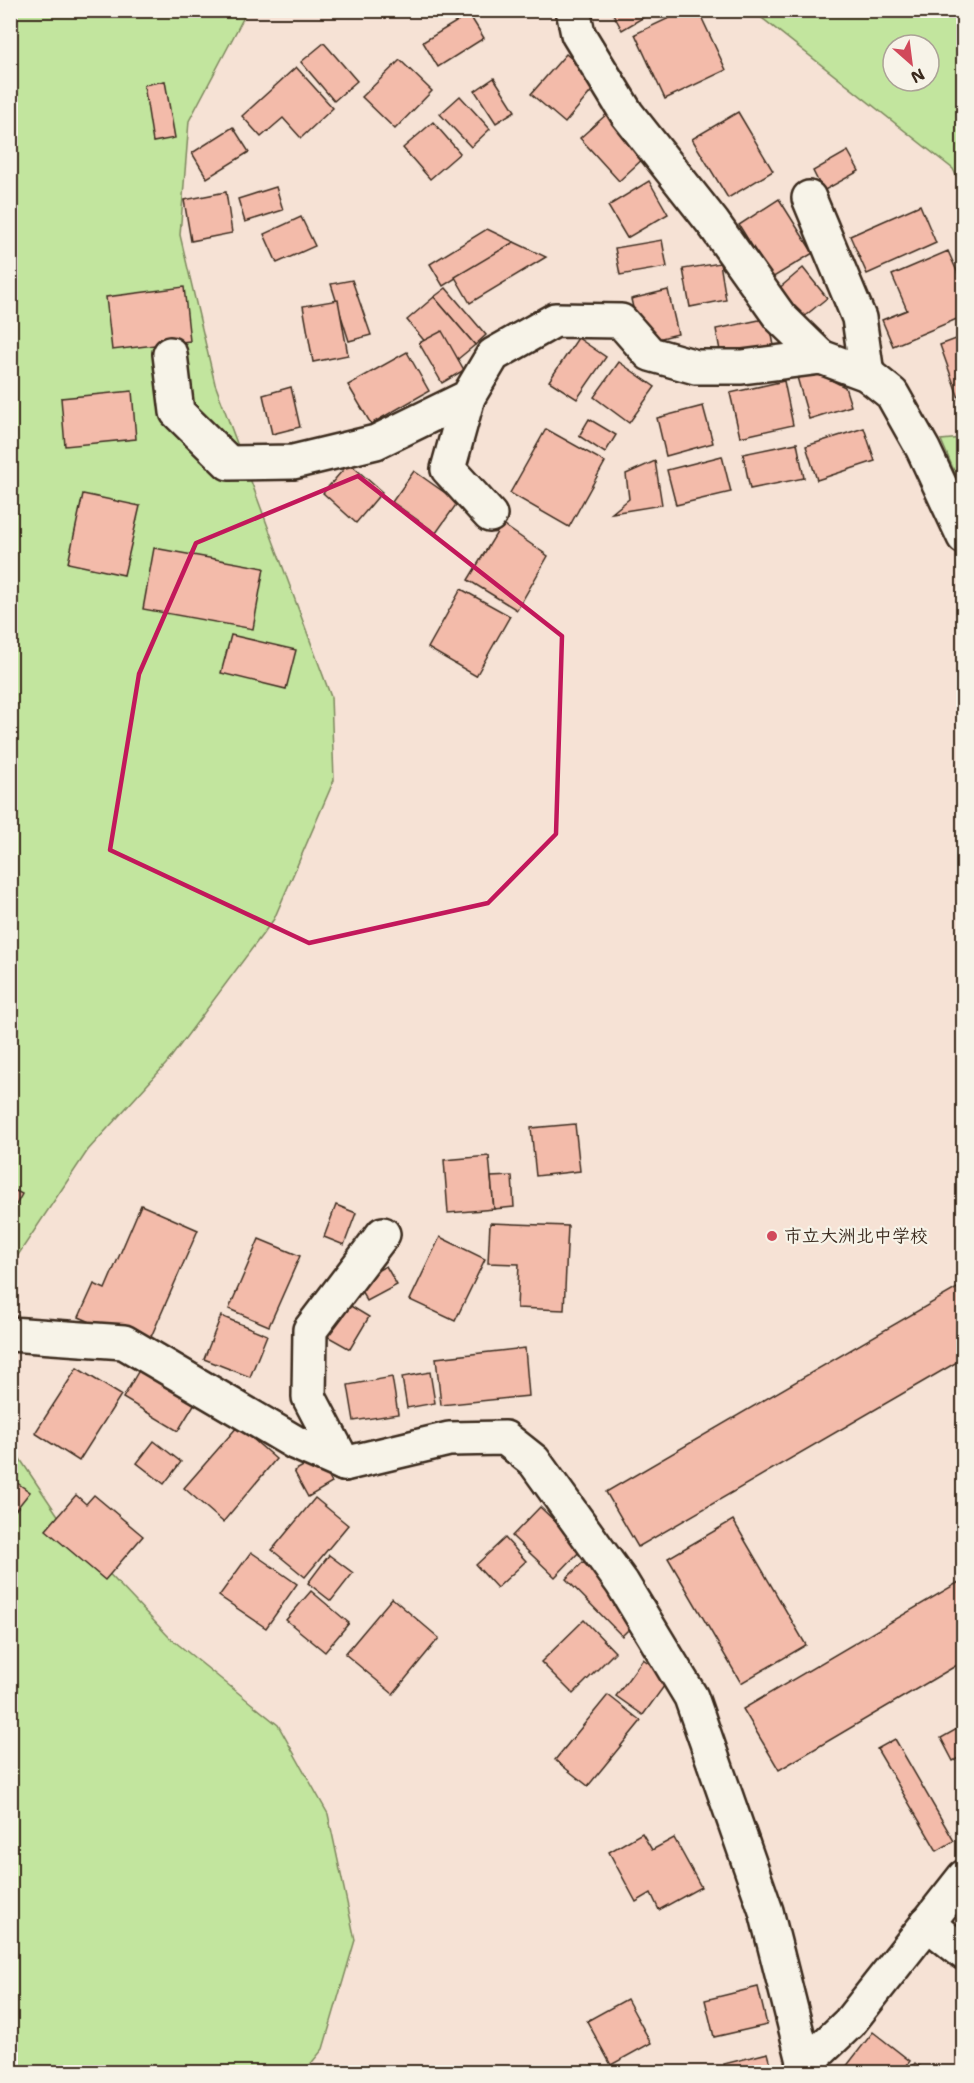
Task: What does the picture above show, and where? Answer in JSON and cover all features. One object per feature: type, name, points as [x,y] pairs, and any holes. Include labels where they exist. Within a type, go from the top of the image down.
[{"type":"street","points":[[573,10],[578,34],[627,114],[713,223],[780,317],[821,357],[867,374],[892,394],[923,449],[963,537]]},
{"type":"street","points":[[809,198],[859,318],[867,374]]},
{"type":"street","points":[[490,515],[448,469],[468,397],[493,355],[555,320],[621,321],[650,354],[696,367],[742,367],[821,357]]},
{"type":"street","points":[[170,354],[177,412],[230,463],[292,462],[376,442],[468,397]]},
{"type":"street","points":[[344,1464],[309,1397],[310,1330],[383,1234]]},
{"type":"street","points":[[10,1334],[124,1342],[296,1443],[344,1464],[449,1439],[494,1438],[505,1438],[534,1461],[622,1583],[691,1696],[766,1911],[807,2070]]},
{"type":"street","points":[[807,2070],[849,2023],[963,1877]]},
{"type":"street","points":[[927,1923],[963,1953]]},
{"type":"highlighted area","points":[[358,476],[562,636],[556,834],[488,903],[309,943],[110,850],[139,674],[196,543]]},
{"type":"green space","points":[[11,11],[247,11],[189,121],[180,235],[215,384],[331,697],[334,780],[274,919],[166,1064],[88,1150],[14,1261],[11,1273]]},
{"type":"green space","points":[[753,11],[963,11],[963,190],[953,169]]},
{"type":"green space","points":[[964,438],[963,492],[941,440]]},
{"type":"green space","points":[[10,1444],[67,1529],[169,1637],[278,1725],[328,1814],[355,1940],[323,2049],[304,2072],[11,2072]]},
{"type":"building","points":[[611,10],[656,10],[622,30]]},
{"type":"building","points":[[686,10],[698,10],[726,70],[665,99],[635,34]]},
{"type":"building","points":[[469,14],[484,38],[438,67],[423,42]]},
{"type":"building","points":[[324,43],[357,81],[334,101],[301,62]]},
{"type":"building","points":[[566,54],[599,82],[565,123],[531,94]]},
{"type":"building","points":[[400,60],[432,91],[395,129],[362,97]]},
{"type":"building","points":[[296,67],[333,108],[301,138],[283,118],[261,137],[242,116]]},
{"type":"building","points":[[494,78],[515,111],[496,123],[475,91]]},
{"type":"building","points":[[165,81],[175,138],[153,142],[144,85]]},
{"type":"building","points":[[460,96],[490,129],[471,147],[440,114]]},
{"type":"building","points":[[738,112],[773,171],[728,198],[692,139]]},
{"type":"building","points":[[608,113],[646,156],[619,181],[580,138]]},
{"type":"building","points":[[433,122],[460,153],[430,179],[403,148]]},
{"type":"building","points":[[233,127],[249,152],[207,178],[192,153]]},
{"type":"building","points":[[848,151],[859,171],[823,191],[813,171]]},
{"type":"building","points":[[649,181],[668,214],[627,238],[608,206]]},
{"type":"building","points":[[276,187],[283,210],[245,222],[238,199]]},
{"type":"building","points":[[226,192],[232,233],[191,241],[184,200]]},
{"type":"building","points":[[779,199],[813,253],[772,278],[739,225]]},
{"type":"building","points":[[920,205],[936,243],[867,274],[850,236]]},
{"type":"building","points":[[301,217],[315,246],[277,263],[264,234]]},
{"type":"building","points":[[487,229],[514,242],[443,286],[430,264]]},
{"type":"building","points":[[662,240],[667,267],[620,275],[615,248]]},
{"type":"building","points":[[514,242],[546,257],[470,303],[455,277]]},
{"type":"building","points":[[948,251],[964,287],[964,316],[893,346],[882,320],[907,310],[892,275]]},
{"type":"building","points":[[720,263],[726,300],[690,307],[683,269]]},
{"type":"building","points":[[803,268],[827,298],[801,319],[777,290]]},
{"type":"building","points":[[352,280],[371,335],[349,341],[331,284]]},
{"type":"building","points":[[184,287],[190,341],[112,350],[106,297]]},
{"type":"building","points":[[446,288],[486,335],[475,345],[434,297]]},
{"type":"building","points":[[668,290],[678,334],[641,343],[631,299]]},
{"type":"building","points":[[434,297],[475,345],[447,368],[407,320]]},
{"type":"building","points":[[338,300],[348,355],[313,362],[303,306]]},
{"type":"building","points":[[769,318],[774,346],[721,356],[716,329]]},
{"type":"building","points":[[442,331],[464,370],[442,383],[419,343]]},
{"type":"building","points":[[964,336],[964,406],[962,407],[940,345]]},
{"type":"building","points":[[578,338],[606,357],[577,399],[549,381]]},
{"type":"building","points":[[407,352],[429,391],[371,424],[348,385]]},
{"type":"building","points":[[619,362],[655,387],[629,423],[594,397]]},
{"type":"building","points":[[815,372],[845,387],[851,406],[809,419],[797,377]]},
{"type":"building","points":[[784,381],[793,425],[740,437],[730,393]]},
{"type":"building","points":[[291,387],[300,427],[272,434],[263,395]]},
{"type":"building","points":[[132,391],[136,439],[65,446],[61,398]]},
{"type":"building","points":[[703,406],[713,443],[666,456],[657,418]]},
{"type":"building","points":[[589,419],[616,435],[605,453],[579,436]]},
{"type":"building","points":[[864,428],[875,461],[817,480],[806,446]]},
{"type":"building","points":[[546,429],[605,462],[569,527],[510,493]]},
{"type":"building","points":[[797,443],[804,478],[750,489],[743,454]]},
{"type":"building","points":[[722,456],[731,492],[676,505],[667,470]]},
{"type":"building","points":[[655,461],[662,505],[612,513],[629,499],[626,474]]},
{"type":"building","points":[[349,463],[382,492],[356,523],[323,493]]},
{"type":"building","points":[[414,471],[458,502],[436,533],[392,502]]},
{"type":"building","points":[[83,494],[140,506],[124,575],[68,563]]},
{"type":"building","points":[[502,524],[548,556],[517,610],[468,580]]},
{"type":"building","points":[[154,548],[264,568],[253,629],[143,609]]},
{"type":"building","points":[[461,589],[510,616],[476,676],[428,648]]},
{"type":"building","points":[[231,635],[296,650],[286,689],[221,673]]},
{"type":"building","points":[[575,1124],[580,1171],[536,1176],[531,1128]]},
{"type":"building","points":[[489,1156],[494,1209],[448,1213],[444,1160]]},
{"type":"building","points":[[512,1176],[514,1207],[494,1209],[491,1177]]},
{"type":"building","points":[[10,1188],[22,1194],[10,1216]]},
{"type":"building","points":[[141,1205],[198,1230],[147,1346],[79,1317],[94,1284],[105,1289]]},
{"type":"building","points":[[336,1205],[356,1213],[344,1245],[324,1237]]},
{"type":"building","points":[[490,1223],[568,1226],[564,1310],[517,1308],[519,1264],[488,1263]]},
{"type":"building","points":[[440,1237],[485,1259],[455,1321],[410,1300]]},
{"type":"building","points":[[259,1239],[300,1256],[269,1326],[229,1309]]},
{"type":"building","points":[[386,1266],[397,1285],[367,1301],[356,1282]]},
{"type":"building","points":[[964,1284],[964,1358],[638,1547],[606,1492]]},
{"type":"building","points":[[344,1302],[369,1317],[350,1349],[325,1335]]},
{"type":"building","points":[[221,1316],[267,1335],[250,1377],[204,1359]]},
{"type":"building","points":[[525,1348],[529,1396],[441,1405],[436,1358]]},
{"type":"building","points":[[142,1365],[198,1398],[178,1431],[123,1398]]},
{"type":"building","points":[[77,1368],[121,1395],[79,1461],[35,1433]]},
{"type":"building","points":[[430,1372],[435,1403],[407,1408],[402,1377]]},
{"type":"building","points":[[392,1377],[398,1414],[354,1421],[348,1385]]},
{"type":"building","points":[[238,1426],[276,1459],[223,1522],[184,1488]]},
{"type":"building","points":[[154,1441],[181,1462],[164,1484],[137,1463]]},
{"type":"building","points":[[318,1458],[332,1483],[308,1497],[294,1471]]},
{"type":"building","points":[[10,1478],[30,1492],[10,1517]]},
{"type":"building","points":[[76,1495],[86,1504],[94,1495],[143,1536],[105,1580],[46,1530]]},
{"type":"building","points":[[315,1498],[348,1525],[305,1577],[272,1550]]},
{"type":"building","points":[[540,1507],[583,1548],[555,1577],[512,1536]]},
{"type":"building","points":[[733,1520],[806,1645],[741,1683],[668,1558]]},
{"type":"building","points":[[505,1538],[526,1561],[497,1588],[476,1565]]},
{"type":"building","points":[[251,1552],[297,1584],[266,1628],[219,1596]]},
{"type":"building","points":[[329,1555],[353,1573],[331,1601],[308,1583]]},
{"type":"building","points":[[583,1562],[639,1619],[622,1636],[566,1579]]},
{"type":"building","points":[[964,1579],[964,1661],[779,1770],[743,1709]]},
{"type":"building","points":[[311,1591],[349,1623],[325,1652],[286,1620]]},
{"type":"building","points":[[392,1598],[439,1638],[393,1694],[345,1654]]},
{"type":"building","points":[[584,1620],[615,1652],[573,1694],[541,1662]]},
{"type":"building","points":[[643,1659],[670,1678],[643,1715],[616,1696]]},
{"type":"building","points":[[608,1695],[641,1721],[588,1786],[555,1760]]},
{"type":"building","points":[[964,1725],[964,1755],[953,1761],[941,1738]]},
{"type":"building","points":[[895,1739],[954,1841],[937,1851],[877,1749]]},
{"type":"building","points":[[642,1833],[652,1850],[674,1838],[701,1887],[659,1910],[651,1893],[636,1902],[609,1852]]},
{"type":"building","points":[[758,1987],[767,2025],[714,2037],[705,2000]]},
{"type":"building","points":[[627,1999],[651,2043],[611,2065],[587,2021]]},
{"type":"building","points":[[873,2032],[910,2061],[902,2072],[842,2072]]},
{"type":"building","points":[[768,2053],[773,2072],[726,2072],[724,2064]]},
{"type":"building","points":[[915,2063],[928,2072],[908,2072]]},
{"type":"place","name":"市立大洲北中学校","points":[[772,1236]]}]
